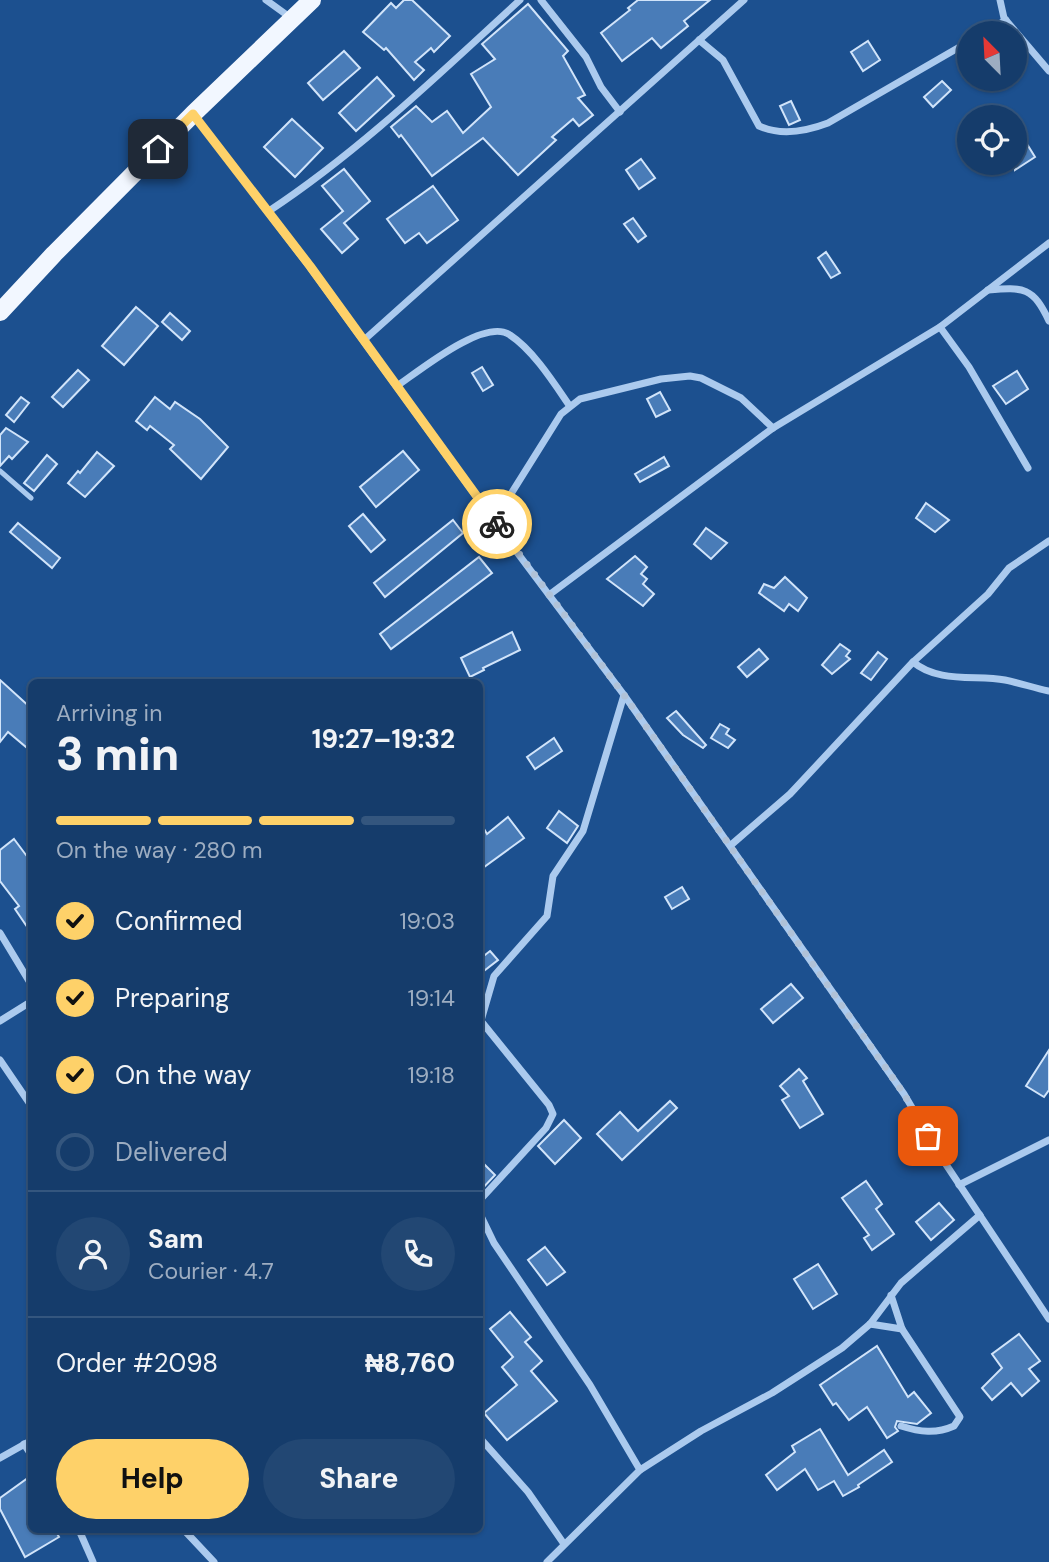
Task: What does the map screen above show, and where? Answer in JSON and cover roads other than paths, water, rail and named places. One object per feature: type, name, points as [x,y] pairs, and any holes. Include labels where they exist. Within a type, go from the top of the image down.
[{"type":"main road","points":[[0,312],[193,114],[312,0]]},
{"type":"street","points":[[266,0],[291,19]]},
{"type":"street","points":[[269,211],[323,175],[374,134],[520,0]]},
{"type":"street","points":[[541,0],[586,57],[601,87],[620,112]]},
{"type":"street","points":[[364,340],[744,0]]},
{"type":"street","points":[[1000,0],[1006,20],[1049,71]]},
{"type":"street","points":[[699,40],[723,60],[760,126],[787,132],[811,130],[828,123],[957,49]]},
{"type":"street","points":[[193,114],[364,340],[731,845],[904,1094],[959,1185],[1049,1319]]},
{"type":"street","points":[[549,595],[773,428],[940,327],[1049,243]]},
{"type":"street","points":[[988,290],[1017,288],[1034,295],[1049,321]]},
{"type":"street","points":[[940,327],[970,367],[1028,468]]},
{"type":"street","points":[[397,386],[456,346],[484,333],[499,330],[510,334],[546,372],[569,405]]},
{"type":"street","points":[[494,521],[554,424],[569,405],[592,396],[661,379],[690,376],[701,378],[741,398],[773,428]]},
{"type":"street","points":[[731,845],[790,794],[914,662],[988,594],[1009,568],[1049,541]]},
{"type":"street","points":[[914,662],[925,672],[938,675],[1007,681],[1049,691]]},
{"type":"street","points":[[483,999],[502,964],[547,916],[553,876],[583,831],[624,695]]},
{"type":"street","points":[[0,933],[28,979]]},
{"type":"street","points":[[0,1021],[28,1004]]},
{"type":"street","points":[[483,1026],[551,1108],[553,1114],[546,1128],[483,1197]]},
{"type":"street","points":[[0,1060],[28,1101]]},
{"type":"street","points":[[959,1185],[1049,1140]]},
{"type":"street","points":[[547,1562],[640,1470],[701,1431],[821,1363],[870,1324],[891,1295],[980,1215]]},
{"type":"street","points":[[483,1220],[494,1243],[590,1385],[640,1470]]},
{"type":"street","points":[[891,1295],[902,1329],[950,1397],[960,1417],[954,1426],[936,1432],[901,1426]]},
{"type":"street","points":[[870,1324],[902,1329]]},
{"type":"street","points":[[483,1441],[528,1492],[564,1544]]},
{"type":"street","points":[[0,1458],[28,1442]]},
{"type":"street","points":[[80,1533],[93,1562]]},
{"type":"street","points":[[187,1533],[214,1562]]},
{"type":"lane","points":[[0,471],[31,498]]}]
